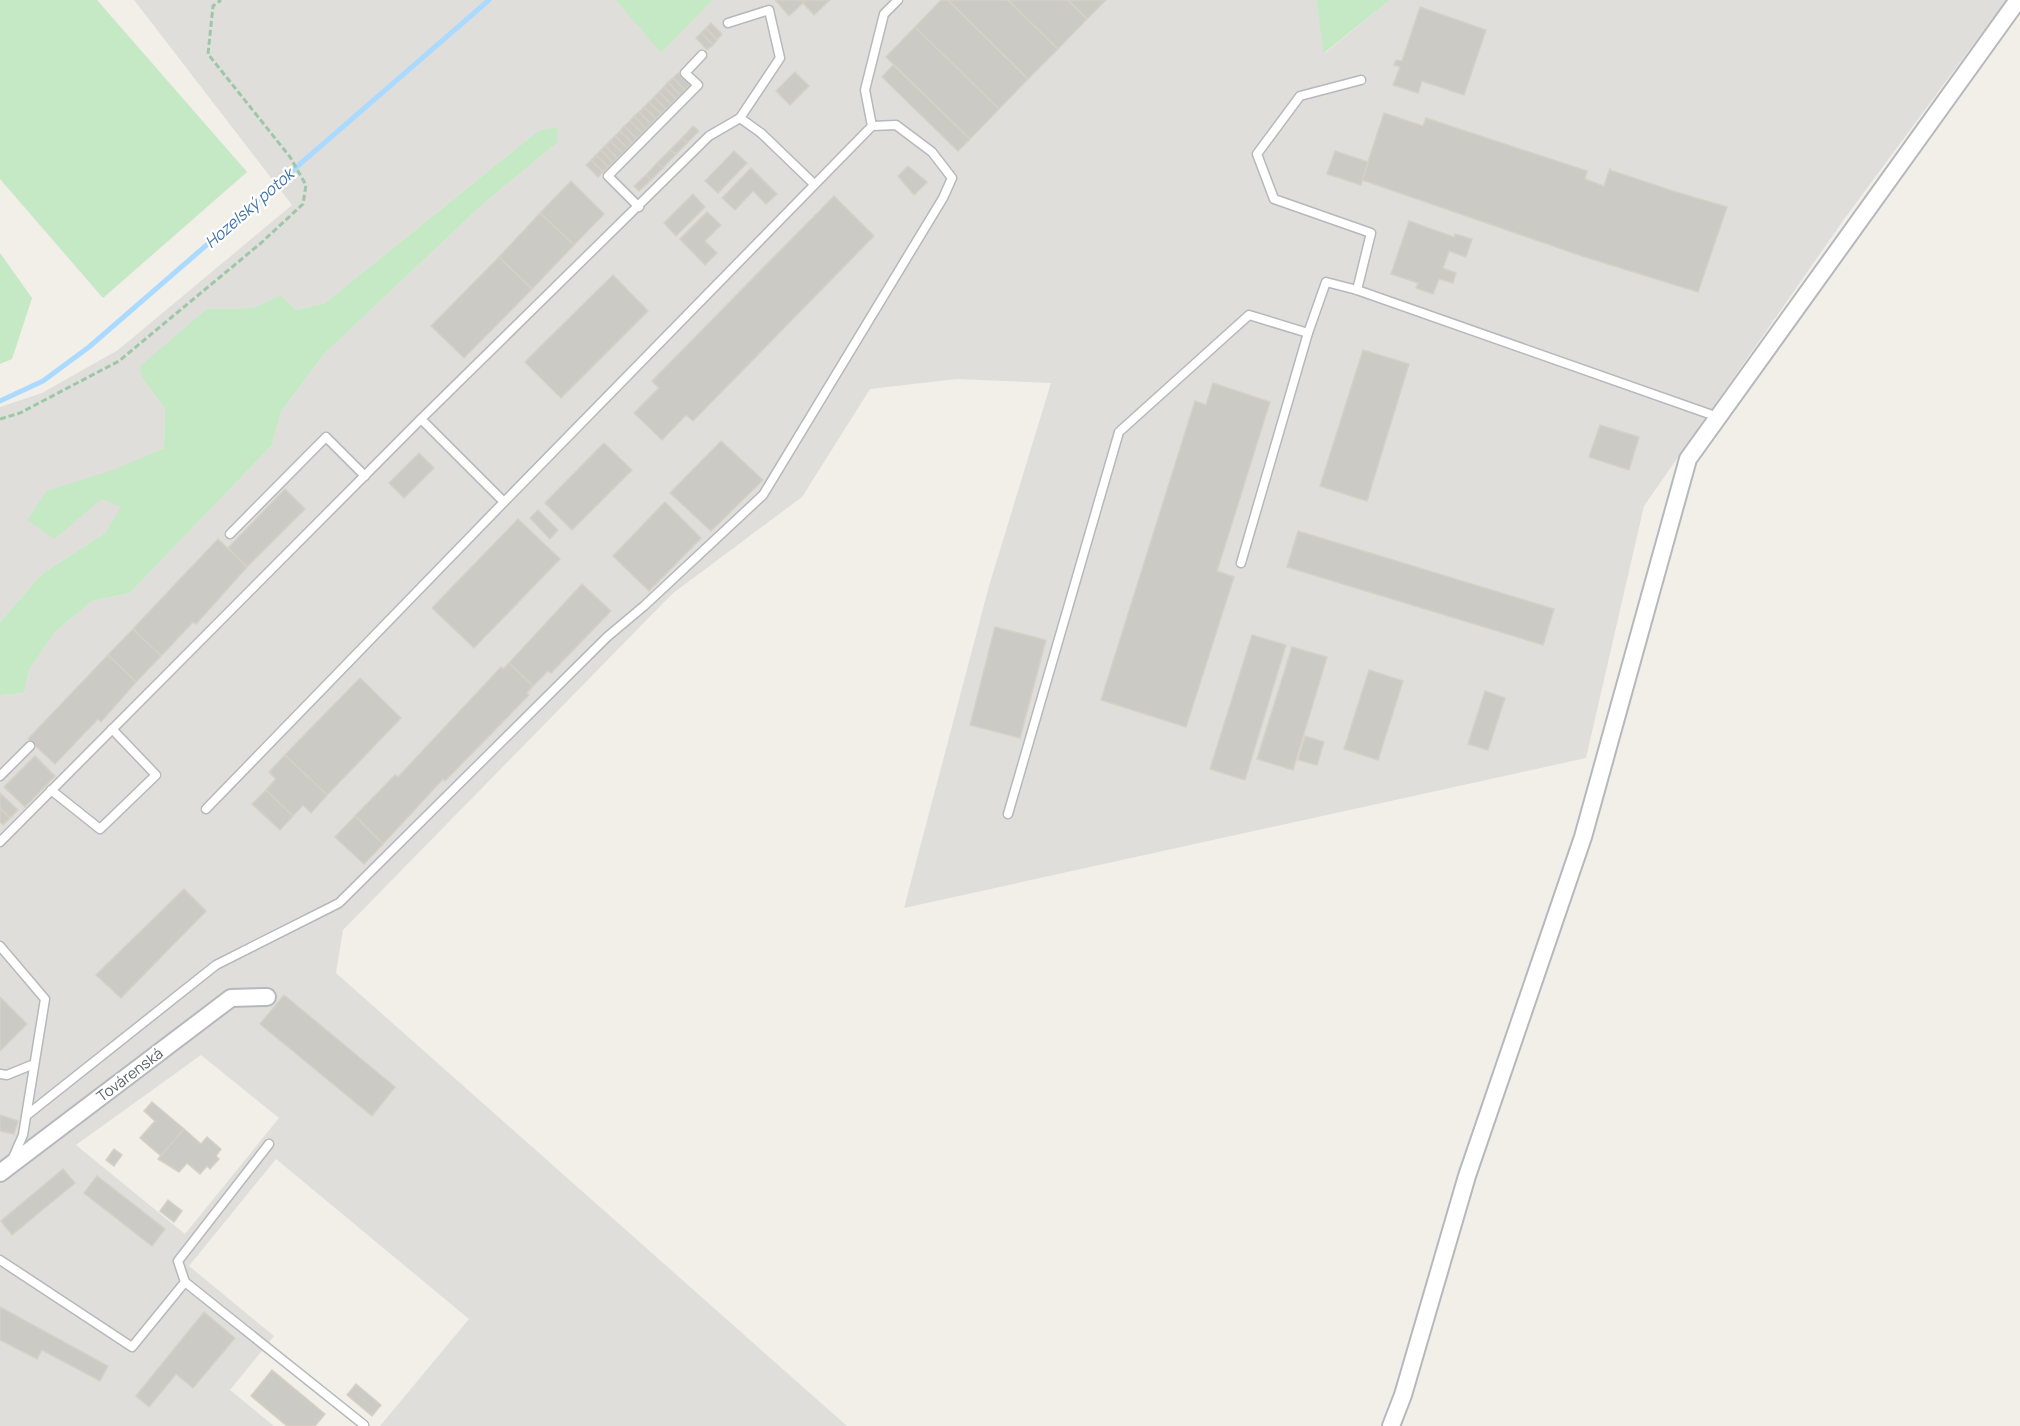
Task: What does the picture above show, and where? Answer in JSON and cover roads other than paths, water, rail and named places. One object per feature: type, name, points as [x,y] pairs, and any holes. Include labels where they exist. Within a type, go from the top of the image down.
[{"type":"street","points":[[1391,1426],[1403,1395],[1467,1176],[1583,837],[1688,459],[2018,0]]},
{"type":"street","name":"Továrenská","points":[[5,1168],[231,998],[267,997]]},
{"type":"lane","points":[[872,126],[865,90],[884,15],[898,0]]},
{"type":"lane","points":[[0,842],[421,419],[709,136],[740,118],[780,58],[769,10],[728,23]]},
{"type":"lane","points":[[639,207],[608,176],[698,86],[685,73],[702,55]]},
{"type":"lane","points":[[1357,290],[1371,233],[1274,199],[1257,154],[1300,96],[1361,80]]},
{"type":"lane","points":[[740,118],[761,133],[814,184]]},
{"type":"lane","points":[[27,1115],[216,965],[339,903],[607,637],[644,606],[763,495],[937,208],[952,178],[932,152],[896,125],[872,126],[206,809]]},
{"type":"lane","points":[[1241,563],[1308,333],[1326,282],[1357,290],[1718,417]]},
{"type":"lane","points":[[1008,814],[1119,432],[1249,315],[1308,333]]},
{"type":"lane","points":[[421,419],[504,502]]},
{"type":"lane","points":[[230,534],[326,437],[365,476]]},
{"type":"lane","points":[[51,790],[100,829],[156,775],[112,729]]},
{"type":"lane","points":[[0,776],[30,746]]},
{"type":"lane","points":[[0,946],[45,999],[23,1136],[5,1168]]},
{"type":"lane","points":[[0,1074],[7,1075],[34,1064]]},
{"type":"lane","points":[[269,1144],[178,1261],[185,1282],[364,1425]]},
{"type":"lane","points":[[0,1260],[132,1347],[185,1282]]},
{"type":"waterway","name":"Hozelský potok","points":[[0,401],[43,381],[89,347],[489,0]]}]
